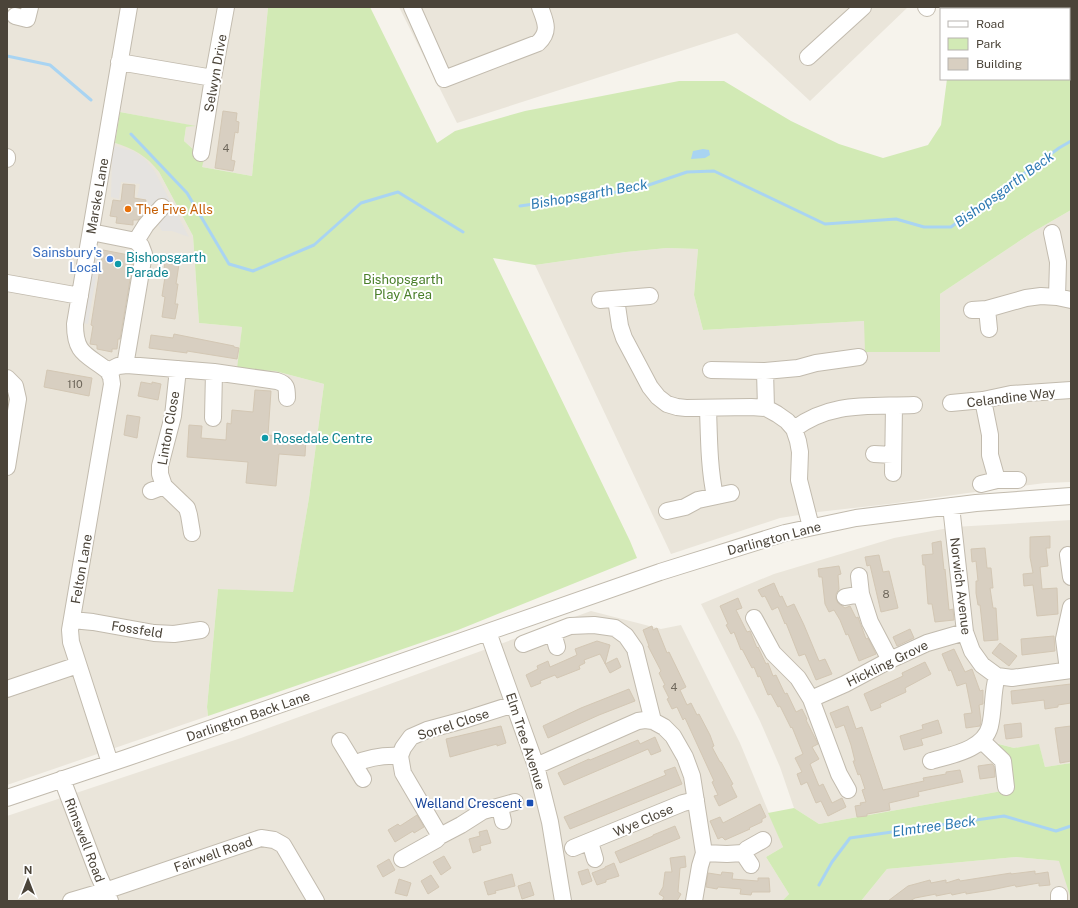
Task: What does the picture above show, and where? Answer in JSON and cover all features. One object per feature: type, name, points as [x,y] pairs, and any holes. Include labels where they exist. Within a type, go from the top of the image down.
[{"type":"street","points":[[15,16],[27,19],[30,7]]},
{"type":"street","name":"Marske Lane","points":[[108,371],[85,355],[79,347],[76,341],[75,324],[129,7]]},
{"type":"street","name":"Selwyn Drive","points":[[198,143],[213,78],[226,7]]},
{"type":"street","points":[[412,7],[444,79],[538,43],[545,37],[547,26],[540,7]]},
{"type":"street","points":[[808,57],[864,7]]},
{"type":"street","points":[[119,62],[213,78]]},
{"type":"street","points":[[136,241],[146,225],[162,207]]},
{"type":"street","points":[[91,232],[136,241],[141,246],[144,254],[126,360],[127,365]]},
{"type":"street","points":[[989,329],[980,310],[1031,297],[1041,296],[1064,299],[1052,233]]},
{"type":"street","points":[[7,283],[80,296]]},
{"type":"street","points":[[650,296],[608,299],[624,338],[650,387],[666,404],[676,407],[766,408],[787,421],[794,429],[798,441],[800,452],[799,480],[811,527]]},
{"type":"street","points":[[711,370],[765,371],[798,368],[816,363],[859,357]]},
{"type":"street","points":[[108,371],[118,366],[127,365],[221,373],[277,381],[284,383],[287,389],[287,398]]},
{"type":"street","name":"Linton Close","points":[[178,369],[173,416],[160,466],[157,489],[187,508],[190,515],[192,533]]},
{"type":"street","name":"Felton Lane","points":[[108,371],[112,384],[70,630],[71,642],[110,763]]},
{"type":"street","points":[[765,371],[766,408]]},
{"type":"street","points":[[213,418],[221,373]]},
{"type":"street","points":[[7,378],[15,386],[18,399],[7,466]]},
{"type":"street","name":"Celandine Way","points":[[951,403],[983,400],[1011,394],[1071,390]]},
{"type":"street","points":[[983,400],[990,435],[990,455],[997,480]]},
{"type":"street","points":[[794,429],[805,421],[836,409],[854,406],[894,406],[914,404]]},
{"type":"street","points":[[893,473],[894,406]]},
{"type":"street","points":[[667,511],[685,506],[698,500],[723,495],[712,481],[708,408]]},
{"type":"street","points":[[874,454],[894,455]]},
{"type":"street","points":[[981,484],[997,480],[1018,480]]},
{"type":"street","name":"Darlington Lane","points":[[488,632],[727,550],[785,533],[856,518],[1014,499],[1071,496]]},
{"type":"street","name":"Norwich Avenue","points":[[950,506],[966,632],[972,651],[982,665],[997,676]]},
{"type":"street","points":[[1066,576],[1068,555]]},
{"type":"street","points":[[859,576],[861,594],[870,622],[890,660]]},
{"type":"street","points":[[845,597],[861,594]]},
{"type":"street","points":[[931,761],[948,748],[970,749],[982,741],[990,727],[994,688],[997,676],[1012,678],[1069,670],[1064,639],[1071,608]]},
{"type":"street","points":[[754,618],[769,630],[773,653],[798,678],[811,699],[833,776],[848,790]]},
{"type":"street","name":"Fossfeld","points":[[72,620],[93,622],[154,633],[174,634],[202,630]]},
{"type":"street","points":[[523,644],[555,640],[570,626],[594,625],[615,628],[626,636],[635,649],[653,721]]},
{"type":"street","name":"Elm Tree Avenue","points":[[488,632],[536,766],[550,822],[563,901]]},
{"type":"street","name":"Darlington Back Lane","points":[[7,798],[488,632]]},
{"type":"street","name":"Hickling Grove","points":[[811,699],[845,684],[890,660],[927,643],[966,632]]},
{"type":"street","points":[[7,689],[78,665]]},
{"type":"street","name":"Sorrel Close","points":[[400,756],[403,748],[411,737],[427,730],[514,704]]},
{"type":"street","points":[[536,766],[638,721],[653,721],[664,727],[673,736],[685,757],[692,776],[704,853],[700,866],[694,901]]},
{"type":"street","points":[[340,741],[363,779]]},
{"type":"street","points":[[982,741],[1003,761],[1006,787]]},
{"type":"street","points":[[354,764],[368,758],[389,755],[400,756],[406,779],[440,836]]},
{"type":"street","name":"Rimswell Road","points":[[62,779],[108,896]]},
{"type":"street","name":"Wye Close","points":[[573,848],[683,803],[696,800]]},
{"type":"street","points":[[414,858],[440,836],[483,811],[506,810]]},
{"type":"street","name":"Fairwell Road","points":[[71,901],[108,896],[261,838],[274,840],[283,845],[316,901]]},
{"type":"street","points":[[704,853],[727,854],[747,859],[747,849],[763,840]]},
{"type":"street","points":[[590,842],[595,859]]},
{"type":"shaded area","points":[[7,7],[268,7],[252,176],[202,167],[193,157],[194,150],[184,141],[186,127],[194,126],[120,112],[115,143],[130,147],[142,154],[159,172],[193,236],[199,323],[242,327],[238,368],[275,371],[324,384],[309,498],[293,593],[218,589],[207,707],[208,716],[7,785]]},
{"type":"shaded area","points":[[399,7],[908,7],[810,101],[737,33],[457,123]]},
{"type":"shaded area","points":[[115,146],[133,151],[145,159],[155,172],[189,237],[172,231],[162,231],[156,221],[144,223],[148,200],[137,197],[140,184],[121,182],[119,199],[111,197],[112,158]]},
{"type":"shaded area","points":[[1071,210],[1071,482],[1045,483],[780,518],[671,554],[535,265],[626,252],[667,248],[698,249],[694,295],[703,330],[864,321],[940,352],[940,294],[1033,232]]},
{"type":"shaded area","points":[[96,247],[101,248],[88,324],[83,323]]},
{"type":"shaded area","points":[[1071,520],[1071,763],[1045,767],[1039,745],[1014,748],[992,742],[1013,789],[819,824],[794,808],[780,767],[760,721],[701,604],[774,574],[894,538],[954,527]]},
{"type":"shaded area","points":[[591,611],[661,629],[681,625],[740,743],[783,847],[766,857],[789,894],[782,901],[7,901],[7,816],[241,738]]},
{"type":"shaded area","points":[[1016,857],[1059,861],[1071,858],[1071,901],[861,901],[887,869]]},
{"type":"green space","name":"Bishopsgarth Play Area","points":[[268,7],[370,7],[437,143],[455,131],[525,111],[679,81],[724,81],[791,121],[839,144],[883,158],[928,145],[941,125],[947,80],[1070,80],[1070,8],[956,7],[1071,7],[1071,210],[1033,232],[940,294],[940,352],[865,352],[864,321],[703,330],[694,295],[698,249],[667,248],[626,252],[535,265],[493,258],[637,558],[458,630],[208,716],[207,707],[218,589],[293,592],[309,498],[324,384],[275,371],[237,369],[242,327],[199,323],[193,236],[159,172],[154,166],[140,154],[115,143],[120,112],[196,126],[186,127],[184,141],[194,150],[193,157],[204,159],[202,167],[252,176]]},
{"type":"green space","points":[[991,742],[1014,748],[1039,744],[1045,767],[1071,763],[1071,899],[1059,861],[1016,857],[887,869],[861,901],[782,901],[789,894],[766,857],[783,847],[768,813],[794,808],[819,824],[1013,789]]},
{"type":"water","points":[[703,149],[709,150],[710,155],[705,158],[691,159],[693,151]]},
{"type":"building","points":[[223,111],[237,113],[236,121],[239,122],[238,133],[235,132],[231,160],[235,161],[233,171],[215,168]]},
{"type":"building","name":"The Five Alls","points":[[123,184],[135,185],[134,198],[146,200],[144,213],[138,220],[133,220],[133,225],[116,223],[117,217],[110,216],[113,200],[121,201]]},
{"type":"building","points":[[103,250],[134,256],[120,339],[118,339],[117,349],[112,349],[112,352],[97,349],[97,345],[90,344],[93,326],[91,325]]},
{"type":"building","points":[[165,262],[179,264],[175,304],[178,304],[175,319],[162,317],[165,297],[162,296],[165,277],[163,277]]},
{"type":"building","points":[[174,334],[234,346],[239,348],[237,359],[187,351],[187,353],[149,348],[151,335],[173,338]]},
{"type":"building","points":[[47,370],[92,378],[89,396],[44,387]]},
{"type":"building","points":[[141,382],[161,384],[158,400],[138,396]]},
{"type":"building","name":"Rosedale Centre","points":[[255,390],[271,391],[268,435],[306,438],[305,456],[279,454],[276,486],[246,483],[248,462],[187,457],[189,425],[202,426],[201,438],[226,440],[227,423],[231,424],[232,410],[253,412]]},
{"type":"building","points":[[127,415],[140,417],[137,438],[124,435]]},
{"type":"building","points":[[1050,536],[1050,548],[1046,548],[1048,566],[1040,567],[1042,589],[1057,588],[1058,614],[1037,616],[1033,585],[1024,586],[1023,574],[1033,573],[1030,557],[1030,537]]},
{"type":"building","points":[[941,541],[949,610],[953,609],[954,620],[935,622],[932,604],[928,604],[925,565],[923,565],[922,555],[933,554],[932,543]]},
{"type":"building","points":[[985,548],[987,568],[991,568],[993,588],[990,588],[993,608],[996,608],[998,640],[984,641],[980,605],[978,605],[976,593],[976,581],[978,581],[976,561],[972,562],[971,549]]},
{"type":"building","points":[[879,555],[883,572],[889,571],[898,608],[881,612],[870,565],[867,566],[865,557]]},
{"type":"building","points":[[839,566],[841,574],[838,575],[839,589],[836,594],[836,599],[838,603],[845,608],[850,606],[856,618],[858,617],[866,639],[868,638],[876,654],[859,661],[848,634],[846,635],[840,620],[834,610],[829,612],[825,604],[822,577],[819,577],[818,569]]},
{"type":"building","points":[[774,583],[780,597],[782,596],[787,607],[794,604],[819,661],[825,659],[832,674],[816,680],[805,654],[799,656],[778,607],[772,610],[765,596],[762,597],[758,590]]},
{"type":"building","points":[[738,598],[742,608],[736,610],[747,632],[750,631],[766,664],[768,663],[773,676],[776,675],[796,712],[802,709],[818,744],[812,747],[819,759],[810,764],[819,786],[823,784],[832,803],[842,798],[846,807],[828,816],[821,801],[816,803],[807,782],[801,785],[797,774],[802,772],[795,758],[803,754],[792,727],[791,728],[780,706],[778,707],[771,694],[768,695],[760,676],[758,677],[754,667],[752,668],[742,649],[741,650],[734,632],[731,634],[726,625],[728,624],[720,606]]},
{"type":"building","points":[[652,626],[653,630],[657,628],[667,653],[669,652],[686,687],[680,690],[687,705],[691,703],[697,715],[699,714],[710,735],[714,746],[712,747],[733,784],[731,785],[737,797],[719,806],[714,796],[718,795],[712,782],[714,781],[685,718],[683,720],[677,707],[672,709],[667,699],[669,698],[663,686],[665,685],[659,673],[661,671],[648,646],[643,630]]},
{"type":"building","points":[[910,629],[914,638],[897,646],[893,637]]},
{"type":"building","points":[[1054,636],[1055,651],[1022,655],[1021,639]]},
{"type":"building","points":[[597,641],[610,645],[605,664],[600,654],[584,660],[585,663],[579,666],[580,669],[557,678],[555,675],[540,681],[541,683],[531,687],[526,675],[538,669],[537,666],[548,661],[550,667],[577,655],[575,649]]},
{"type":"building","points":[[1000,643],[1017,656],[1009,666],[992,653]]},
{"type":"building","points":[[954,649],[965,672],[972,669],[980,691],[983,690],[983,704],[979,705],[981,721],[980,726],[966,728],[964,714],[972,713],[966,683],[957,686],[951,670],[949,671],[942,654]]},
{"type":"building","points":[[617,658],[621,667],[610,673],[605,664]]},
{"type":"building","points":[[925,662],[931,674],[905,688],[906,692],[880,704],[881,707],[871,711],[864,694],[903,676],[902,673]]},
{"type":"building","points":[[1071,684],[1071,703],[1045,709],[1044,700],[1012,704],[1011,691]]},
{"type":"building","points":[[629,689],[635,701],[599,715],[548,738],[543,726],[581,708]]},
{"type":"building","points":[[848,706],[856,729],[862,727],[883,790],[924,781],[923,778],[960,770],[963,782],[918,792],[919,796],[889,803],[890,810],[857,817],[855,806],[866,802],[862,790],[865,789],[860,774],[858,775],[853,761],[855,761],[844,725],[836,728],[830,713]]},
{"type":"building","points":[[938,720],[942,733],[921,739],[923,745],[904,750],[900,736],[923,729],[922,725]]},
{"type":"building","points":[[1021,723],[1022,737],[1006,739],[1004,725]]},
{"type":"building","points":[[501,726],[506,743],[497,746],[497,744],[450,757],[446,739]]},
{"type":"building","points":[[1071,726],[1071,761],[1060,763],[1055,728]]},
{"type":"building","points":[[655,737],[661,751],[651,755],[648,749],[564,785],[558,773],[638,740],[640,744]]},
{"type":"building","points":[[992,764],[994,766],[995,777],[980,779],[978,766]]},
{"type":"building","points":[[675,767],[682,784],[570,829],[564,817],[666,775],[664,771]]},
{"type":"building","points":[[760,804],[766,817],[762,819],[762,822],[725,840],[722,837],[718,839],[710,821],[720,817],[723,823]]},
{"type":"building","points":[[417,815],[424,827],[414,833],[413,831],[395,842],[388,830],[398,824],[400,826]]},
{"type":"building","points":[[675,826],[680,838],[620,863],[615,852]]},
{"type":"building","points":[[487,830],[491,843],[480,846],[481,850],[473,853],[469,839],[480,836],[479,832]]},
{"type":"building","points":[[444,856],[451,868],[441,875],[433,862]]},
{"type":"building","points":[[685,856],[686,867],[680,868],[678,892],[681,894],[677,901],[662,901],[664,897],[659,894],[663,887],[665,872],[672,872],[670,858]]},
{"type":"building","points":[[389,859],[395,870],[383,877],[377,866]]},
{"type":"building","points":[[614,863],[619,876],[606,880],[606,882],[597,885],[592,873]]},
{"type":"building","points":[[588,869],[592,881],[582,885],[578,872]]},
{"type":"building","points":[[1035,871],[1035,874],[1048,872],[1050,885],[1039,886],[1039,883],[1016,887],[1015,885],[966,894],[966,892],[936,896],[936,894],[915,898],[910,901],[888,901],[908,886],[930,880],[931,883],[946,880],[946,883],[959,879],[960,881]]},
{"type":"building","points":[[722,872],[733,873],[732,879],[758,881],[758,878],[769,878],[770,892],[752,892],[751,895],[740,894],[741,889],[718,887],[717,889],[706,887],[708,873],[721,875]]},
{"type":"building","points":[[512,874],[515,886],[495,891],[496,893],[488,895],[484,882]]},
{"type":"building","points":[[431,875],[439,887],[428,894],[421,881]]},
{"type":"building","points":[[399,879],[411,883],[407,896],[395,893]]},
{"type":"building","points":[[530,882],[534,895],[522,899],[518,886]]},
{"type":"waterway","name":"Bishopsgarth Beck","points":[[7,56],[50,65],[91,100]]},
{"type":"waterway","name":"Bishopsgarth Beck","points":[[131,134],[187,193],[229,264],[253,271],[314,245],[361,203],[398,192],[463,232]]},
{"type":"waterway","name":"Bishopsgarth Beck","points":[[520,206],[637,189],[687,172],[714,171],[825,224],[896,219],[924,227],[951,227],[1059,148],[1071,141]]},
{"type":"waterway","name":"Elmtree Beck","points":[[819,885],[832,862],[850,838],[1004,816],[1056,831],[1071,826]]},
{"type":"place","name":"The Five Alls","points":[[128,209]]},
{"type":"place","name":"Sainsbury's Local","points":[[110,259]]},
{"type":"place","name":"Bishopsgarth Parade","points":[[118,264]]},
{"type":"place","name":"Rosedale Centre","points":[[265,438]]},
{"type":"place","name":"Welland Crescent","points":[[530,803]]}]
